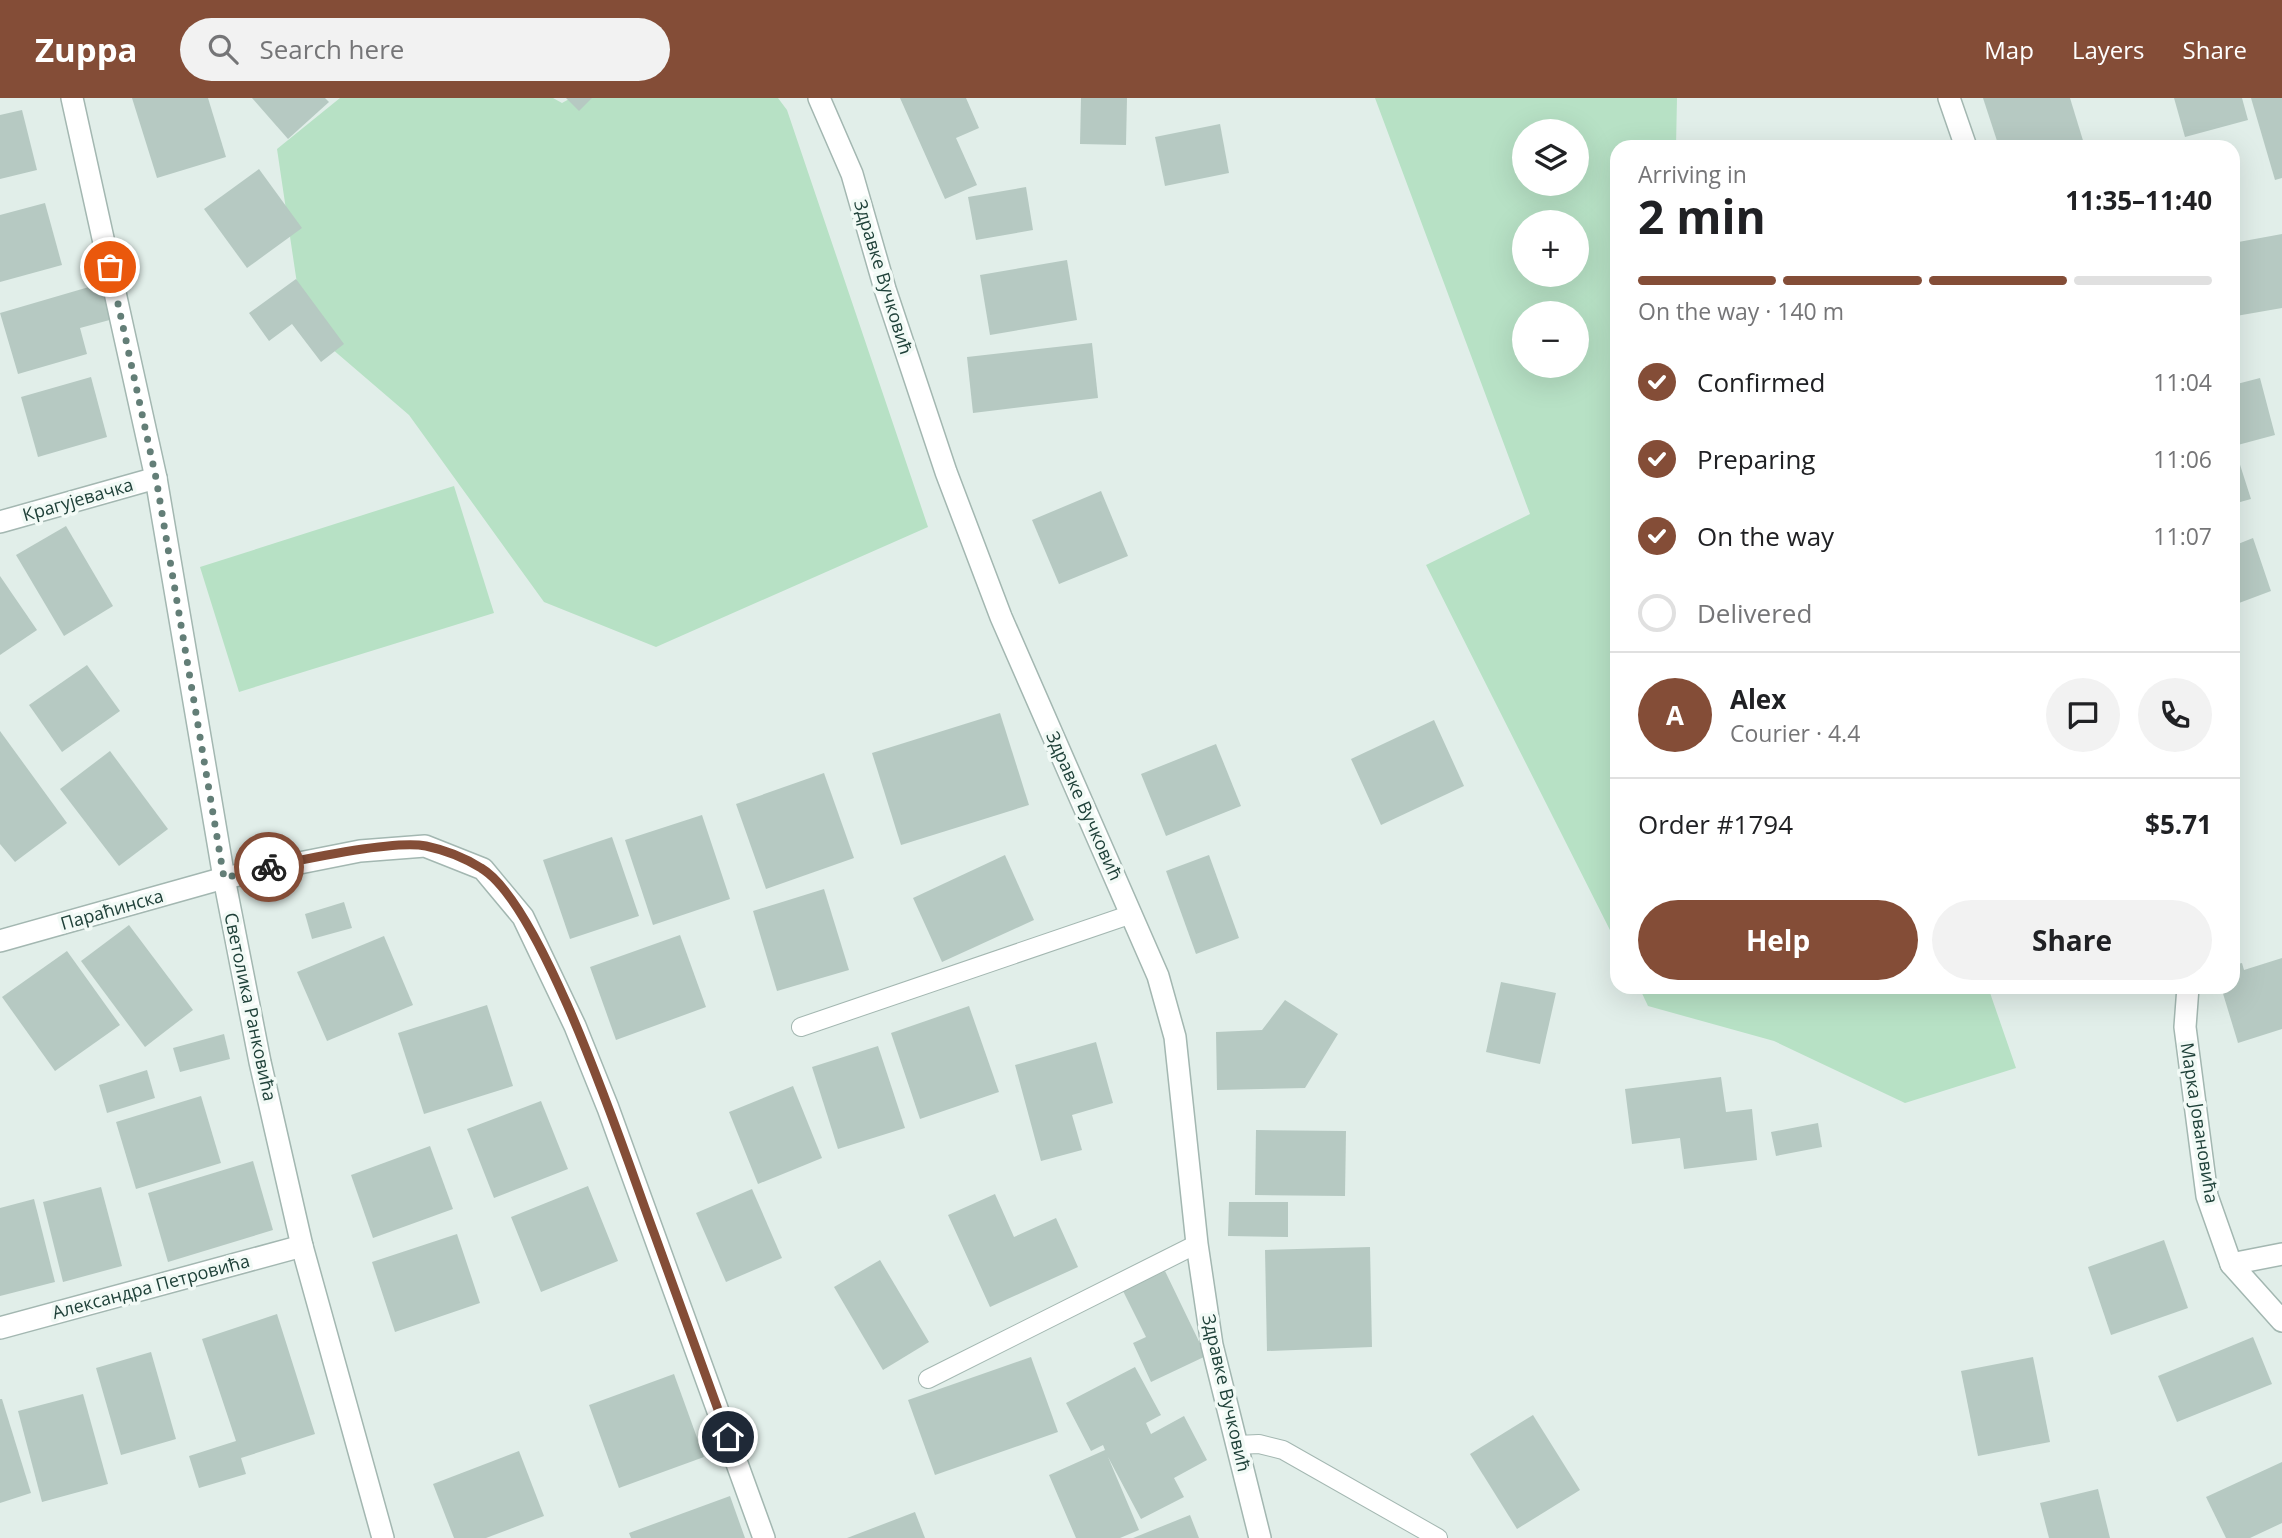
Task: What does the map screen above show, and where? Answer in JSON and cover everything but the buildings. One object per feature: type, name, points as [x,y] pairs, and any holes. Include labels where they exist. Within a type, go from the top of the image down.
[{"type":"street","name":"Светолика Ранковића","points":[[72,98],[156,478],[224,878],[260,1062],[302,1246],[383,1538]]},
{"type":"street","name":"Здравке Вучковић","points":[[818,98],[852,174],[885,289],[950,484],[1001,617],[1158,976],[1175,1037],[1197,1244],[1212,1345],[1260,1538]]},
{"type":"street","points":[[1948,98],[1963,140]]},
{"type":"street","name":"Крагујевачка","points":[[0,522],[156,478]]},
{"type":"street","name":"Параћинска","points":[[0,941],[224,878],[360,851],[425,846],[484,869],[523,917],[551,971],[594,1073],[764,1538]]},
{"type":"street","name":"Марка Јовановића","points":[[2187,994],[2185,1027],[2207,1196],[2231,1264],[2282,1321]]},
{"type":"street","name":"Александра Петровића","points":[[0,1328],[302,1246]]},
{"type":"street","points":[[2231,1264],[2282,1254]]},
{"type":"lane","points":[[801,1027],[1132,914]]},
{"type":"lane","points":[[928,1380],[1197,1244]]},
{"type":"lane","points":[[1237,1444],[1259,1444],[1283,1450],[1438,1538]]},
{"type":"green space","points":[[340,98],[553,98],[562,103],[571,98],[778,98],[787,110],[928,527],[656,647],[544,602],[409,415],[303,324],[277,149]]},
{"type":"green space","points":[[1375,98],[1677,98],[1676,140],[1610,140],[1610,930],[1426,565],[1530,514]]},
{"type":"green space","points":[[454,486],[494,613],[239,692],[200,567]]},
{"type":"green space","points":[[1642,994],[1990,994],[2016,1068],[1905,1103],[1774,1041],[1648,1006]]},
{"type":"way so far","points":[[110,267],[156,478],[224,878],[269,867]]},
{"type":"route","points":[[269,867],[360,851],[425,846],[484,869],[505,892],[523,917],[575,1026],[608,1108],[728,1437]]}]
